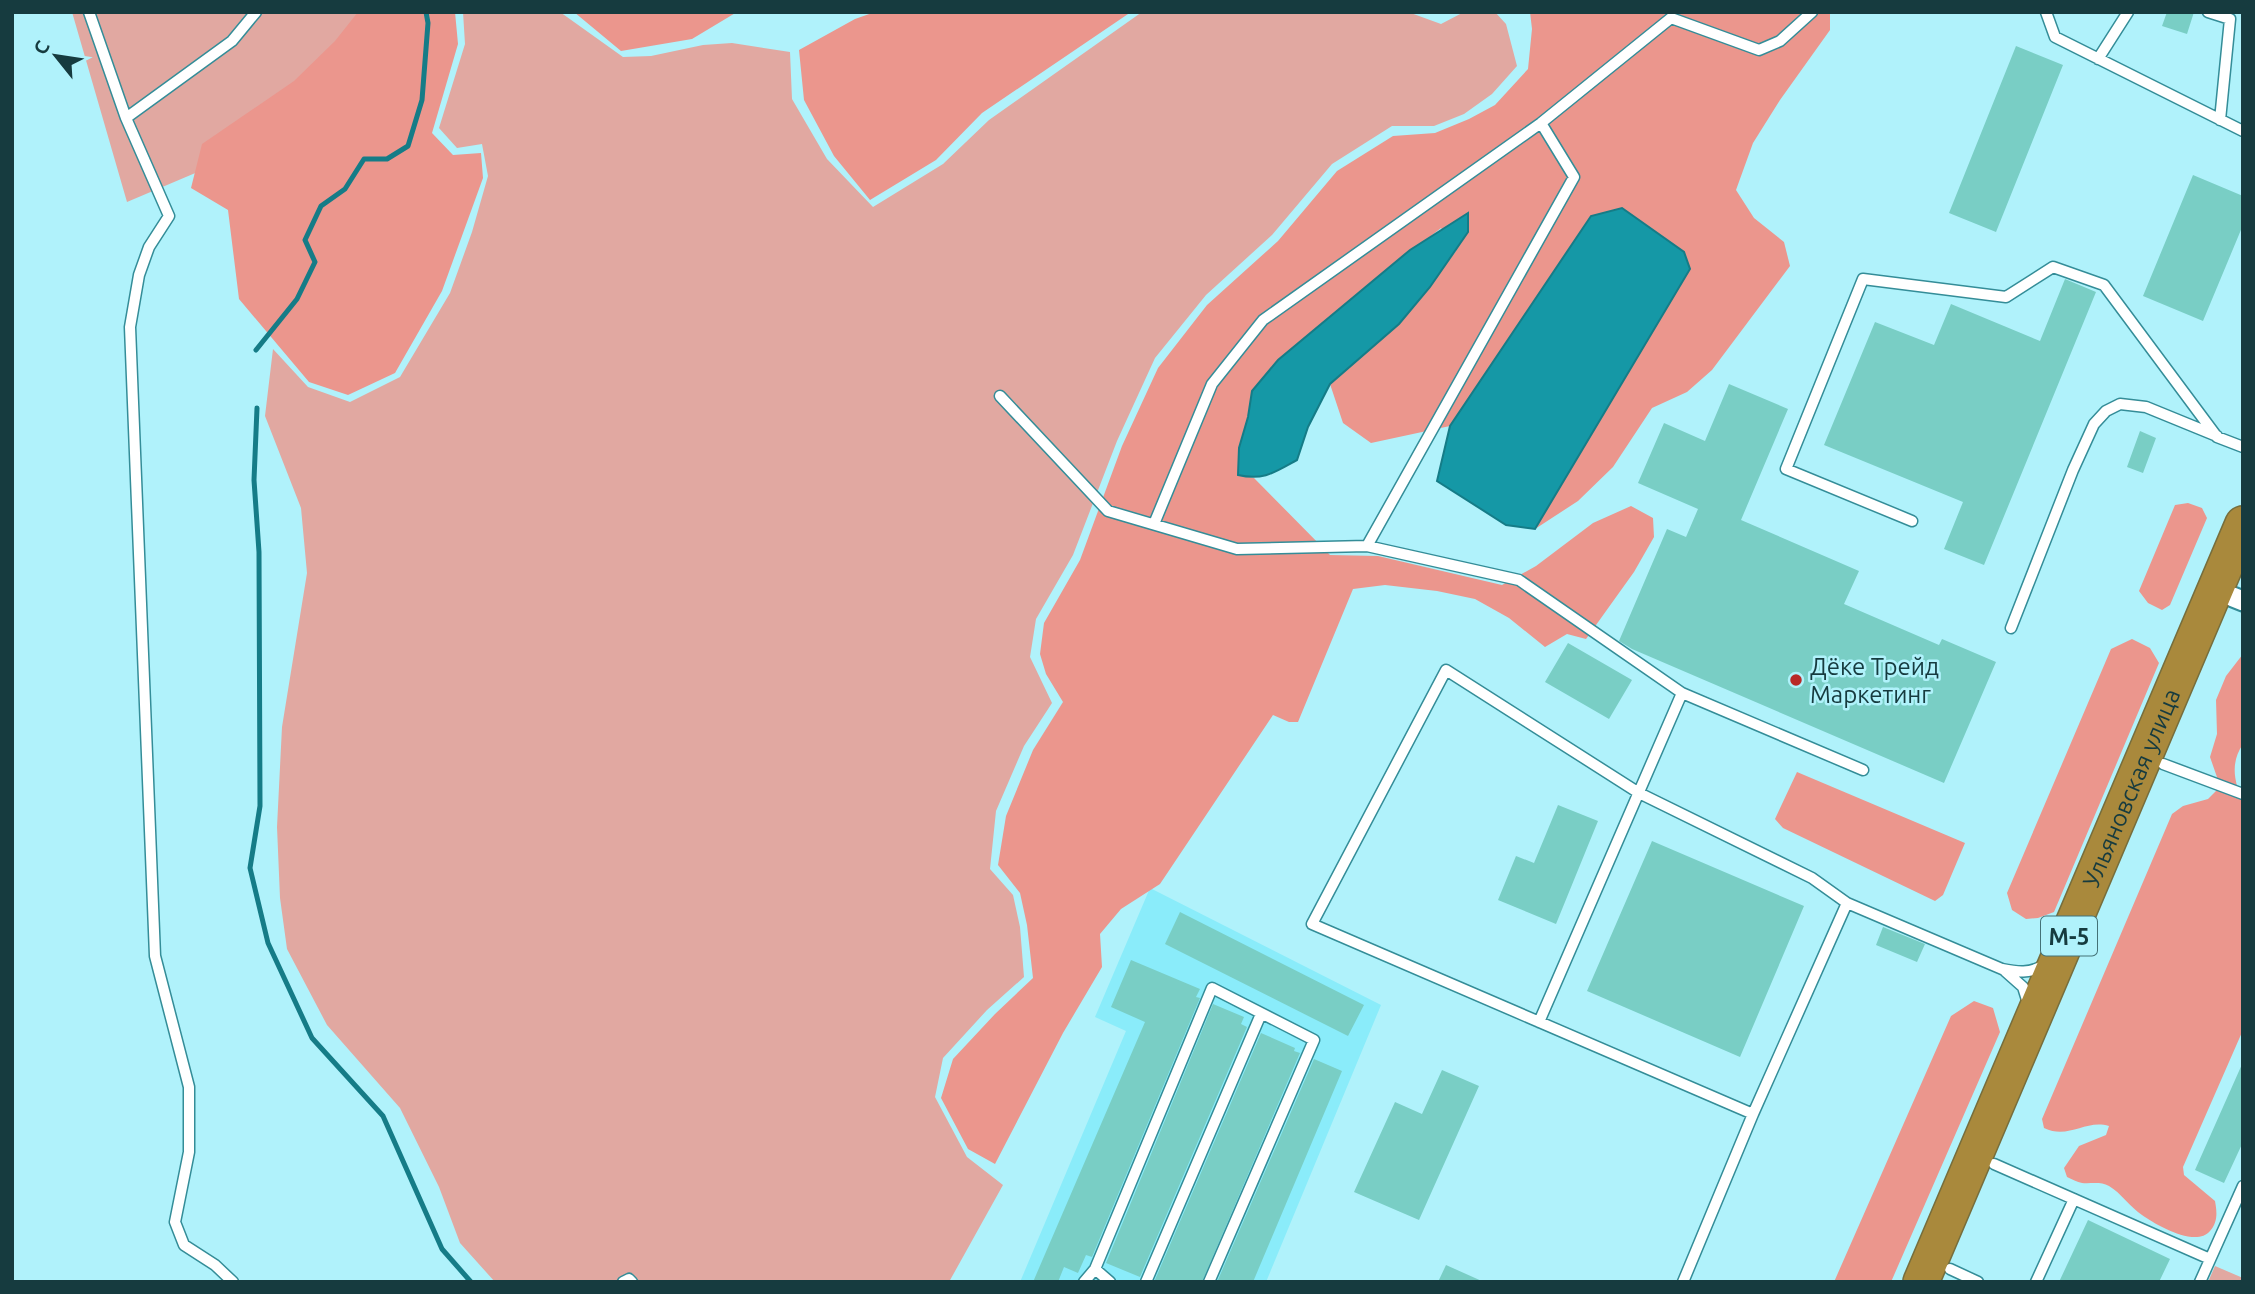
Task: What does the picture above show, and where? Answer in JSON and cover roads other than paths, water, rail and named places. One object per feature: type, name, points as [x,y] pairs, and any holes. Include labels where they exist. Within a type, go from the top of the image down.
[{"type":"highway","name":"Ульяновская улица","points":[[1948,1279],[2234,590],[2243,524]]},
{"type":"highway","name":"Ульяновская улица","points":[[1948,1279],[2026,1036],[2068,938],[2234,590]]},
{"type":"lane","points":[[89,12],[126,118],[169,216],[149,247],[139,275],[130,327],[155,956],[189,1087],[189,1152],[175,1222],[184,1245],[215,1265],[233,1282]]},
{"type":"lane","points":[[126,118],[232,41],[256,12]]},
{"type":"lane","points":[[1154,524],[1212,384],[1263,320],[1541,123],[1671,18],[1759,50],[1780,41],[1812,12]]},
{"type":"lane","points":[[2046,12],[2055,37],[2243,131]]},
{"type":"lane","points":[[2098,59],[2128,12]]},
{"type":"lane","points":[[2208,12],[2230,19],[2220,120]]},
{"type":"lane","points":[[1367,546],[1574,177],[1541,123]]},
{"type":"lane","points":[[1912,521],[1786,469],[1863,279],[2006,297],[2053,267],[2104,285],[2217,437]]},
{"type":"lane","points":[[1000,396],[1108,511],[1237,549],[1367,546],[1519,580],[1682,693],[1863,770]]},
{"type":"lane","points":[[2011,628],[2073,470],[2094,424],[2106,411],[2120,404],[2146,407],[2243,447]]},
{"type":"lane","points":[[1753,1114],[1311,924],[1446,670],[1639,793],[1812,878],[1847,903],[2001,969],[2018,980],[2026,995],[2026,1036]]},
{"type":"lane","points":[[1539,1022],[1682,693]]},
{"type":"lane","points":[[2163,764],[2243,794]]},
{"type":"lane","points":[[1684,1282],[1753,1114],[1847,903]]},
{"type":"lane","points":[[2001,969],[2023,972],[2041,968],[2068,938]]},
{"type":"lane","points":[[1084,1282],[1095,1269],[1212,988],[1314,1040],[1209,1282]]},
{"type":"lane","points":[[1146,1282],[1261,1014]]},
{"type":"lane","points":[[1994,1164],[2210,1259]]},
{"type":"lane","points":[[2200,1282],[2238,1207],[2243,1186]]},
{"type":"lane","points":[[2036,1282],[2074,1199]]},
{"type":"lane","points":[[1095,1269],[1110,1282]]},
{"type":"lane","points":[[622,1282],[628,1279],[632,1282]]},
{"type":"waterway","points":[[256,350],[297,299],[315,262],[305,240],[321,206],[345,189],[364,159],[387,159],[408,146],[422,100],[428,23],[426,12]]},
{"type":"waterway","points":[[257,408],[254,480],[259,552],[260,806],[250,868],[268,943],[312,1038],[383,1116],[442,1249],[471,1282]]},
{"type":"place","name":"Дёке Трейд Маркетинг","points":[[1796,680]]}]
